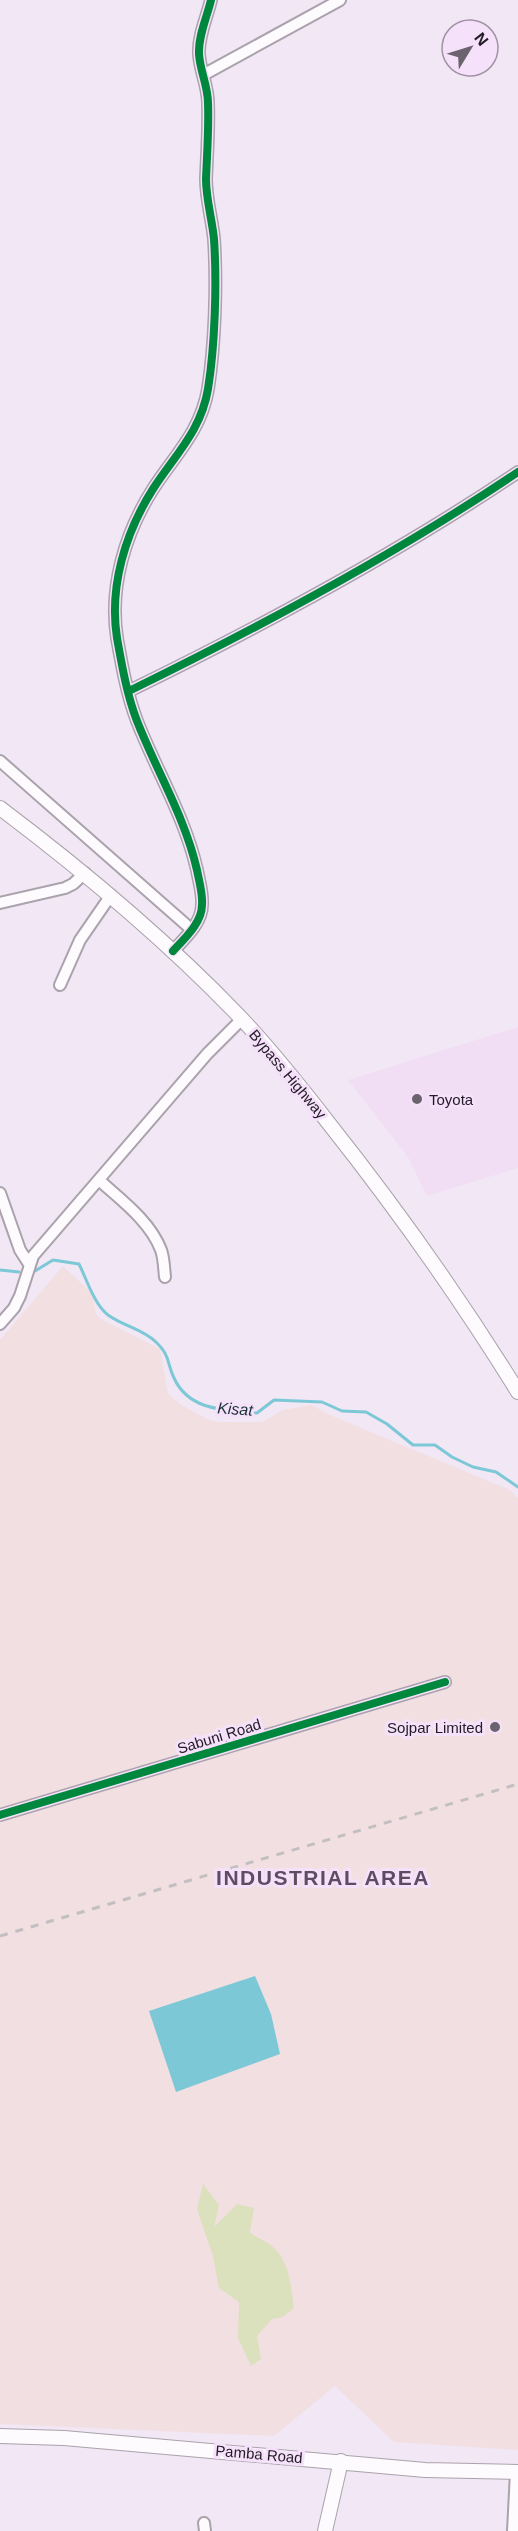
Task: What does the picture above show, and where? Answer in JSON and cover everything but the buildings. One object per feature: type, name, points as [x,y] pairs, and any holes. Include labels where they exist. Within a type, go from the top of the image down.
[{"type":"main road","name":"Bypass Highway","points":[[0,808],[85,873],[173,951],[242,1019],[292,1075],[379,1185],[491,1347],[518,1392]]},
{"type":"main road","name":"Pamba Road","points":[[0,2436],[64,2438],[425,2470],[517,2472]]},
{"type":"main road","points":[[325,2531],[341,2461]]},
{"type":"street","points":[[173,951],[199,918],[202,905],[192,848],[176,805],[137,719],[129,691],[117,634],[116,599],[121,558],[139,514],[152,490],[191,438],[208,391],[215,270],[206,180],[208,102],[199,53],[211,0]]},
{"type":"street","points":[[203,75],[340,0]]},
{"type":"street","points":[[129,691],[319,591],[450,517],[518,472]]},
{"type":"street","points":[[0,761],[191,929]]},
{"type":"street","points":[[0,903],[65,888],[85,873]]},
{"type":"street","points":[[60,985],[80,940],[111,895]]},
{"type":"street","points":[[0,1324],[14,1308],[20,1296],[29,1264],[46,1240],[207,1054],[242,1019]]},
{"type":"street","points":[[99,1180],[136,1214],[151,1232],[161,1249],[165,1277]]},
{"type":"street","points":[[0,1193],[20,1250],[29,1264]]},
{"type":"street","name":"Sabuni Road","points":[[0,1815],[445,1682]]},
{"type":"street","points":[[513,2531],[517,2472]]},
{"type":"shaded area","points":[[518,1027],[518,1168],[427,1196],[408,1157],[348,1080]]},
{"type":"shaded area","points":[[63,1266],[92,1293],[96,1314],[101,1319],[160,1349],[168,1394],[183,1406],[207,1419],[217,1422],[262,1422],[283,1410],[312,1405],[330,1415],[510,1490],[518,1498],[518,2450],[394,2442],[335,2386],[274,2436],[0,2424],[0,1340]]},
{"type":"green space","points":[[203,2184],[219,2205],[214,2227],[237,2204],[254,2208],[250,2232],[274,2248],[289,2276],[294,2308],[283,2317],[272,2319],[257,2336],[261,2359],[251,2366],[238,2338],[239,2302],[219,2288],[213,2256],[197,2209]]},
{"type":"water","points":[[255,1976],[271,2014],[280,2054],[176,2092],[149,2011]]},
{"type":"waterway","name":"Kisat","points":[[35,1271],[53,1260],[79,1264],[103,1310],[114,1319],[156,1342],[166,1356],[174,1378],[181,1389],[198,1403],[209,1407],[257,1413],[274,1400],[322,1402],[342,1411],[366,1412],[387,1424],[413,1445],[435,1445],[452,1457],[473,1467],[496,1472],[518,1487]]},
{"type":"waterway","name":"Kisat","points":[[0,1270],[19,1272]]},
{"type":"railway","points":[[0,1936],[518,1784]]},
{"type":"cycle path","points":[[173,951],[192,930],[199,918],[202,905],[201,892],[192,850],[130,701],[117,638],[115,599],[117,580],[134,524],[153,489],[200,418],[208,389],[214,334],[215,257],[206,186],[208,97],[199,47],[211,0]]},
{"type":"cycle path","points":[[129,691],[229,641],[376,561],[518,472]]},
{"type":"cycle path","points":[[0,1815],[445,1682]]},
{"type":"place","name":"Toyota","points":[[417,1099]]},
{"type":"place","name":"Sojpar Limited","points":[[495,1727]]},
{"type":"district","name":"INDUSTRIAL AREA","points":[[323,1877]]}]
